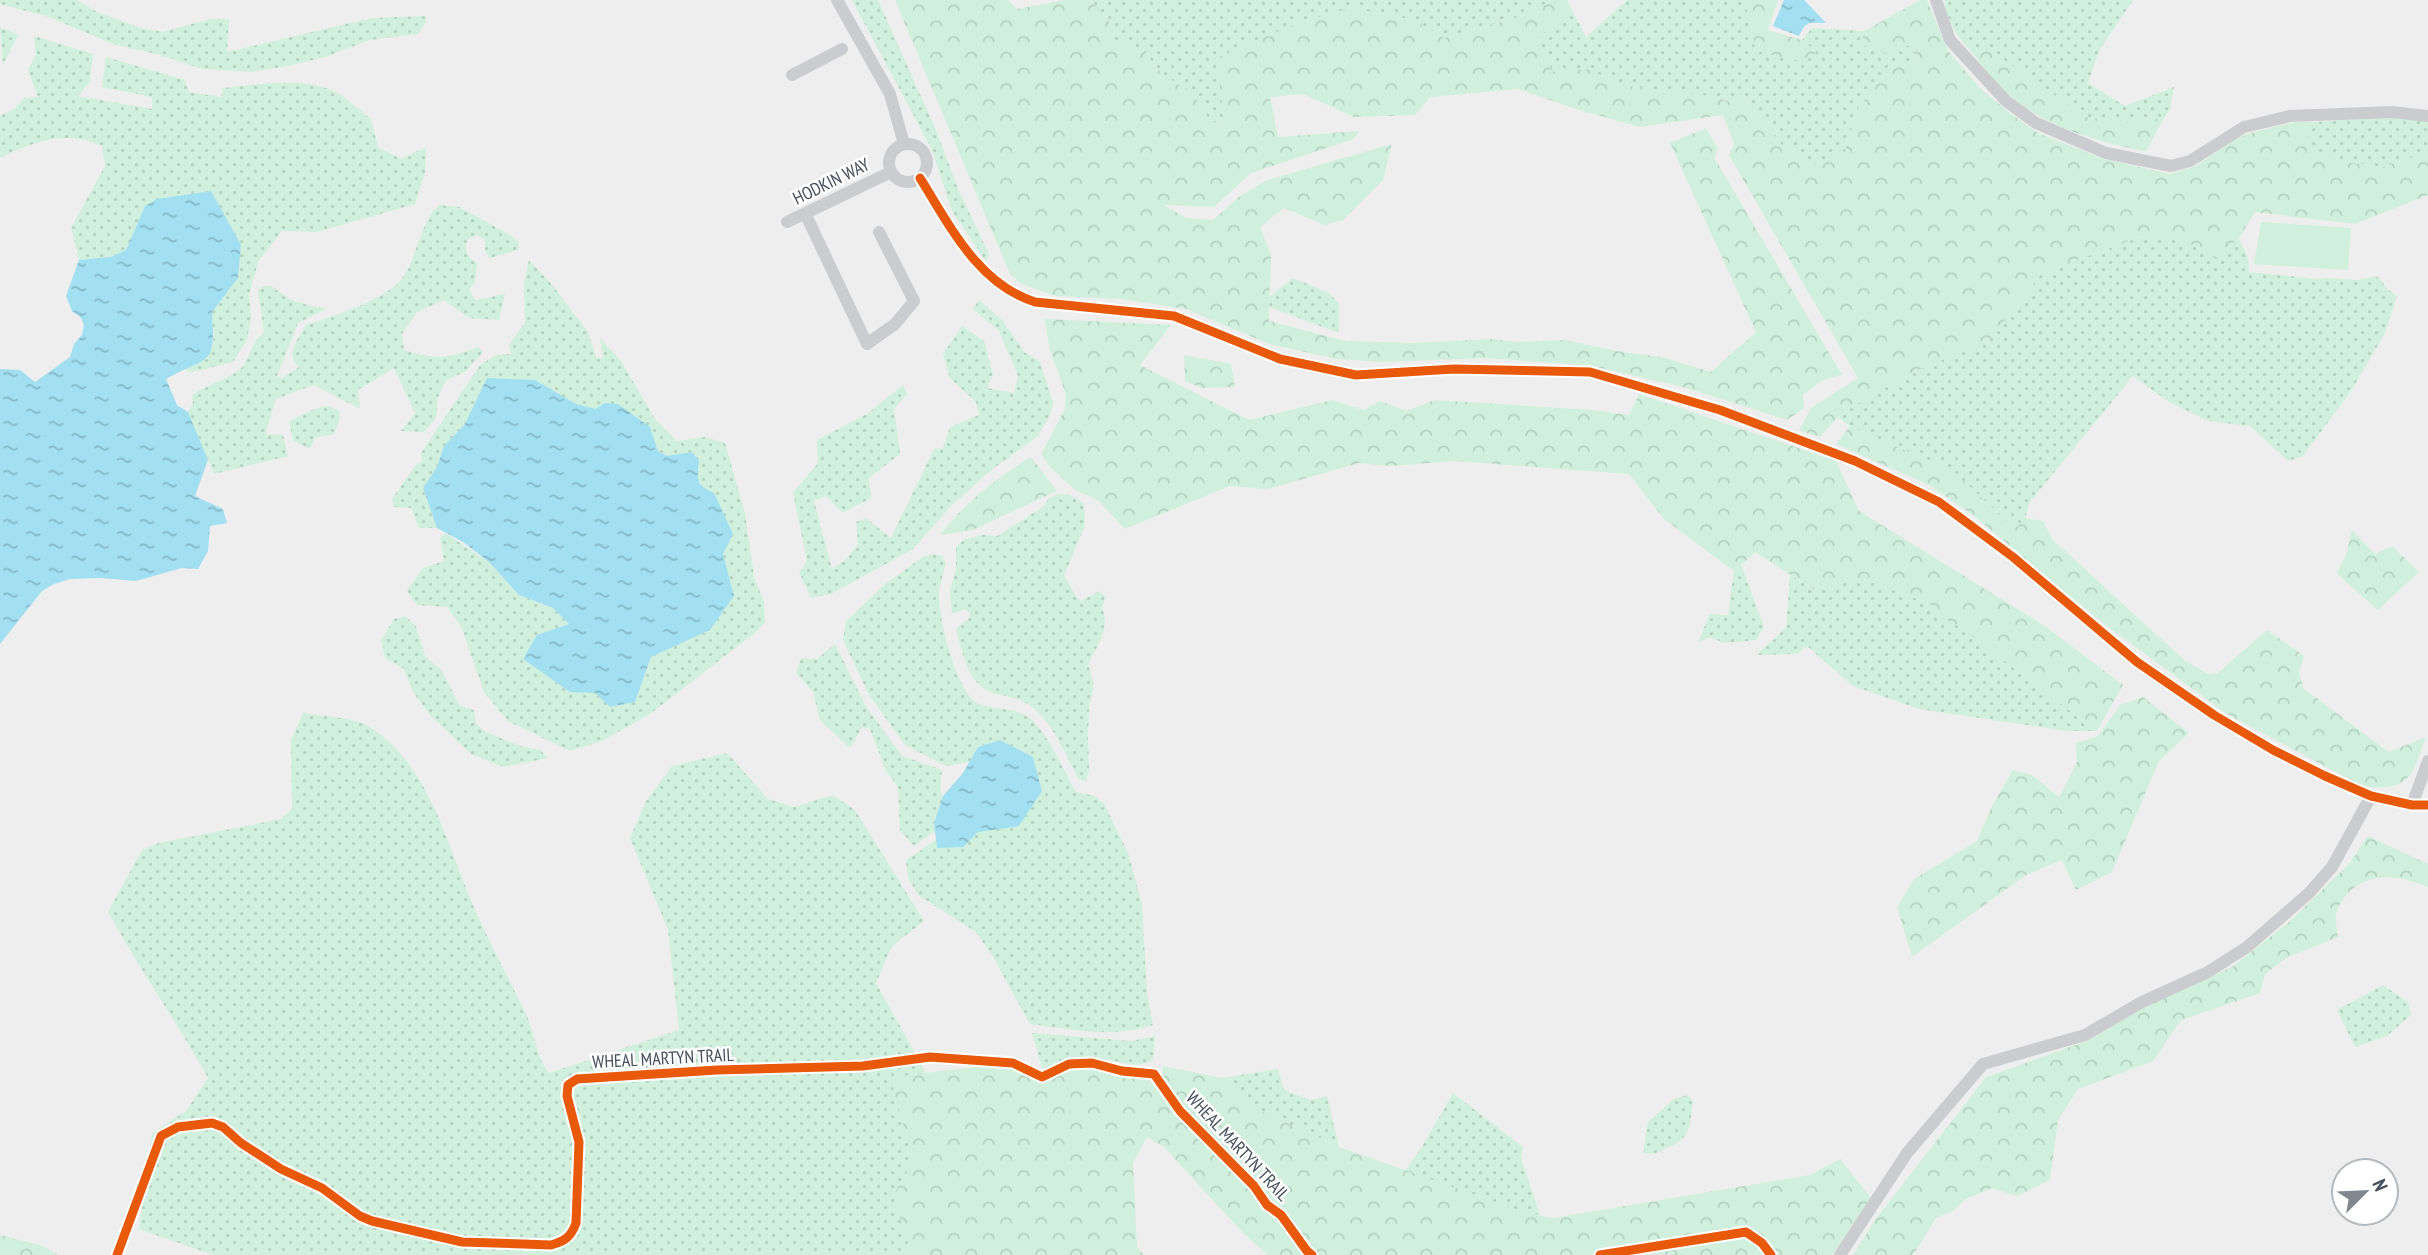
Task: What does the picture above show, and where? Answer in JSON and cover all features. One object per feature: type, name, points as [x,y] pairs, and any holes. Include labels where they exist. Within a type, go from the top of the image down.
[{"type":"street","points":[[837,0],[890,94],[904,144]]},
{"type":"street","points":[[1936,0],[1950,40],[2006,101],[2036,123],[2106,153],[2171,166],[2190,161],[2244,127],[2290,116],[2392,112],[2428,116]]},
{"type":"street","points":[[792,75],[842,50]]},
{"type":"street","points":[[915,145],[924,152],[926,169],[920,178],[904,182],[891,172],[891,155],[898,146],[915,145]]},
{"type":"street","name":"HODKIN WAY","points":[[787,222],[891,172]]},
{"type":"street","points":[[920,178],[962,244],[990,278],[1018,297],[1035,302],[1174,316],[1280,359],[1356,375],[1454,369],[1590,372],[1720,410],[1855,461],[1939,502],[2013,557],[2137,662],[2181,694],[2273,750],[2371,796],[2428,805]]},
{"type":"street","points":[[805,213],[867,344],[895,324],[914,301],[878,232]]},
{"type":"street","points":[[2412,804],[2428,761]]},
{"type":"street","points":[[1840,1255],[1907,1153],[1983,1064],[2085,1035],[2142,1002],[2208,972],[2247,947],[2309,893],[2332,867],[2371,796]]},
{"type":"green space","points":[[0,0],[77,0],[97,12],[141,28],[163,32],[210,19],[229,19],[227,52],[372,18],[425,16],[426,22],[418,34],[370,40],[325,57],[251,72],[202,69],[160,55],[113,44],[49,17],[0,4]]},
{"type":"green space","points":[[852,0],[878,0],[936,130],[958,189],[989,254],[986,261],[953,213],[932,150]]},
{"type":"green space","points":[[895,0],[1008,0],[1017,9],[1065,0],[1089,0],[1108,18],[1115,41],[1142,49],[1163,75],[1192,92],[1210,121],[1224,126],[1217,58],[1295,24],[1350,8],[1414,20],[1444,38],[1522,16],[1552,0],[1567,0],[1573,12],[1537,37],[1553,72],[1590,69],[1616,84],[1716,97],[1733,103],[1741,93],[1781,144],[1812,165],[1844,154],[1858,109],[1889,65],[1918,63],[1910,45],[1887,54],[1861,45],[1864,31],[1920,0],[1927,0],[1948,51],[1981,89],[2038,133],[2104,159],[2170,174],[2196,166],[2235,139],[2251,133],[2295,122],[2316,122],[2304,143],[2336,161],[2383,167],[2428,152],[2428,195],[2355,224],[2255,212],[2239,238],[2216,259],[2189,243],[2159,236],[2137,238],[2042,273],[1988,342],[1924,367],[1866,398],[1838,417],[1820,437],[1799,430],[1811,408],[1858,378],[1729,155],[1734,144],[1723,115],[1639,127],[1518,89],[1430,97],[1415,115],[1354,117],[1303,94],[1270,97],[1278,137],[1359,131],[1354,139],[1251,173],[1214,207],[1164,205],[1186,218],[1213,220],[1240,196],[1267,180],[1392,144],[1383,180],[1343,220],[1325,225],[1284,208],[1260,227],[1271,255],[1269,321],[1345,341],[1413,343],[1493,339],[1515,342],[1565,340],[1662,357],[1711,372],[1756,332],[1670,143],[1706,128],[1717,147],[1715,159],[1842,375],[1823,380],[1803,395],[1804,408],[1787,420],[1687,388],[1593,366],[1488,358],[1383,362],[1337,359],[1269,344],[1186,309],[1122,299],[1055,296],[1022,284],[1010,274]]},
{"type":"green space","points":[[1089,0],[1552,0],[1522,16],[1444,38],[1414,20],[1350,8],[1225,126],[1210,121],[1192,92],[1163,75],[1142,49],[1115,41],[1108,18]]},
{"type":"green space","points":[[1627,0],[1749,0],[1747,11],[1756,51],[1816,52],[1802,40],[1812,28],[1864,31],[1861,45],[1910,45],[1918,64],[1858,109],[1844,155],[1812,165],[1781,144],[1742,94],[1734,103],[1716,97],[1615,84],[1590,69],[1553,72],[1537,37],[1573,12],[1586,37]]},
{"type":"green space","points":[[1749,0],[1778,0],[1768,30],[1802,40],[1816,52],[1805,62],[1756,51],[1747,11]]},
{"type":"green space","points":[[1944,0],[2133,0],[2099,51],[2088,83],[2125,106],[2174,87],[2170,109],[2164,118],[2131,121],[2088,118],[1988,50],[1969,49],[1953,27]]},
{"type":"green space","points":[[0,27],[18,35],[3,65]]},
{"type":"green space","points":[[34,36],[93,54],[90,82],[78,96],[152,109],[152,97],[102,87],[106,57],[185,80],[189,92],[221,97],[223,88],[278,83],[305,84],[331,90],[347,99],[371,119],[378,147],[401,159],[426,147],[425,173],[415,204],[317,232],[282,231],[258,262],[249,295],[251,317],[247,340],[233,362],[189,373],[186,369],[197,364],[212,347],[212,312],[238,278],[241,245],[145,206],[126,250],[111,257],[79,260],[71,228],[105,166],[102,146],[76,138],[63,138],[37,143],[0,158],[0,116],[14,109],[24,98],[38,97],[28,69],[36,55]]},
{"type":"green space","points":[[1969,49],[1988,49],[2088,118],[2131,121],[2164,118],[2146,151],[2071,131],[2019,103],[1999,86]]},
{"type":"green space","points":[[2396,116],[2428,121],[2428,152],[2383,167],[2335,161],[2303,143],[2316,122]]},
{"type":"green space","points":[[440,205],[459,207],[519,242],[518,250],[490,258],[485,251],[485,240],[477,235],[467,240],[467,253],[477,263],[475,282],[469,290],[476,300],[505,294],[499,320],[469,318],[444,300],[417,312],[402,334],[404,350],[425,355],[449,356],[478,347],[483,352],[465,372],[446,380],[438,397],[436,418],[424,432],[401,431],[415,413],[394,368],[358,390],[360,409],[314,385],[276,399],[265,434],[283,435],[288,456],[214,474],[188,412],[193,404],[192,395],[238,371],[246,362],[256,341],[264,333],[258,290],[271,286],[291,300],[328,308],[298,323],[277,376],[282,378],[299,367],[293,352],[306,325],[369,302],[392,289],[400,281],[411,263],[427,220]]},
{"type":"green space","points":[[2261,222],[2351,228],[2348,270],[2254,264]]},
{"type":"green space","points":[[2159,236],[2189,243],[2216,259],[2239,238],[2248,258],[2249,272],[2319,279],[2356,280],[2379,277],[2386,288],[2397,296],[2384,335],[2351,391],[2303,456],[2288,461],[2250,426],[2208,421],[2169,402],[2133,376],[2030,502],[2025,518],[2016,530],[1954,472],[1850,426],[1838,417],[1866,398],[1924,367],[1988,342],[2042,273],[2137,238]]},
{"type":"green space","points":[[529,260],[588,332],[596,357],[603,359],[600,338],[621,361],[655,419],[677,441],[705,437],[725,443],[745,513],[754,576],[764,603],[765,622],[756,632],[650,714],[602,741],[570,751],[508,721],[484,692],[461,626],[447,607],[417,605],[407,591],[423,568],[444,561],[440,538],[445,533],[489,562],[519,595],[553,608],[569,624],[538,635],[523,659],[570,692],[595,693],[610,707],[635,702],[651,657],[710,630],[734,596],[698,478],[699,461],[692,452],[667,456],[658,451],[650,427],[576,405],[535,380],[475,406],[465,424],[444,446],[437,467],[423,488],[437,528],[419,528],[411,508],[394,507],[392,499],[415,466],[422,461],[421,453],[480,365],[496,355],[511,354],[509,345],[525,322],[524,283]]},
{"type":"green space","points":[[1293,278],[1329,293],[1339,304],[1339,333],[1269,307],[1270,296]]},
{"type":"green space","points":[[979,300],[1002,320],[1024,352],[1040,362],[1053,402],[1051,413],[1038,436],[990,471],[951,506],[913,549],[831,594],[811,598],[799,572],[807,561],[793,493],[818,463],[817,440],[867,414],[903,385],[907,394],[894,409],[900,454],[869,478],[871,498],[843,513],[826,496],[814,501],[832,569],[847,559],[858,544],[856,522],[866,518],[891,538],[934,449],[943,448],[950,427],[979,415],[976,402],[950,378],[943,354],[962,326],[984,341],[993,374],[987,388],[1014,393],[1018,376],[999,331],[973,309]]},
{"type":"green space","points":[[1045,319],[1171,325],[1140,365],[1249,420],[1332,400],[1363,410],[1380,401],[1406,411],[1435,400],[1593,410],[1629,415],[1639,394],[1836,461],[1859,511],[2045,626],[2123,685],[2097,731],[1928,603],[1864,579],[1813,589],[1755,552],[1734,571],[1664,519],[1629,474],[1455,461],[1390,466],[1359,463],[1268,489],[1230,486],[1125,529],[1098,500],[1075,490],[1050,467],[1041,454],[1065,409],[1066,395],[1049,347]]},
{"type":"green space","points":[[1184,355],[1231,364],[1235,387],[1202,388],[1185,381]]},
{"type":"green space","points":[[329,406],[339,411],[340,419],[334,434],[315,438],[310,449],[293,440],[289,422],[313,410]]},
{"type":"green space","points":[[1850,426],[1954,472],[2015,529],[2025,518],[2043,521],[2052,539],[2184,660],[2208,674],[2218,673],[2267,630],[2304,656],[2299,672],[2304,689],[2389,752],[2426,737],[2412,772],[2399,784],[2362,786],[2227,714],[2099,620],[1973,515],[1929,485],[1836,444]]},
{"type":"green space","points":[[1031,457],[1057,491],[973,530],[940,535],[982,492]]},
{"type":"green space","points":[[1058,494],[1070,495],[1084,504],[1085,525],[1064,576],[1081,601],[1099,591],[1106,597],[1102,608],[1104,630],[1088,664],[1094,684],[1089,707],[1089,770],[1086,782],[1078,778],[1054,733],[1035,709],[1027,703],[990,691],[974,678],[965,660],[956,629],[969,618],[970,613],[965,609],[952,614],[950,591],[956,570],[956,547],[965,539],[983,535],[997,536],[1043,507],[1049,498]]},
{"type":"green space","points":[[2352,530],[2375,554],[2392,546],[2419,572],[2378,610],[2337,574],[2347,552]]},
{"type":"green space","points":[[924,556],[942,556],[946,563],[940,587],[940,606],[945,637],[963,686],[979,704],[1022,713],[1034,722],[1052,747],[1076,792],[1095,796],[1104,804],[1128,853],[1142,904],[1147,993],[1153,1025],[1107,1032],[1030,1024],[976,932],[918,895],[908,878],[906,860],[936,840],[937,848],[978,832],[1042,791],[1033,757],[1000,740],[978,747],[970,762],[946,766],[905,745],[868,693],[843,640],[846,621],[884,585]]},
{"type":"green space","points":[[1741,564],[1764,627],[1756,640],[1724,643],[1710,637],[1698,642],[1710,614],[1728,615],[1734,571]]},
{"type":"green space","points":[[1790,575],[1813,589],[1864,579],[1928,603],[2097,731],[2068,731],[1919,709],[1853,686],[1807,646],[1797,654],[1756,655],[1786,628]]},
{"type":"green space","points":[[405,616],[416,626],[425,656],[442,671],[459,705],[474,710],[476,724],[486,732],[520,746],[540,750],[548,758],[503,767],[471,754],[430,715],[413,692],[404,669],[385,658],[381,640],[394,619]]},
{"type":"green space","points":[[835,644],[865,705],[902,756],[942,770],[940,789],[943,796],[934,823],[935,831],[914,846],[900,830],[898,787],[886,771],[870,729],[862,727],[850,748],[820,720],[813,692],[796,673],[801,658],[817,659]]},
{"type":"green space","points":[[2143,697],[2189,733],[2159,761],[2112,872],[2076,890],[2062,860],[2026,875],[1912,957],[1897,907],[1914,879],[1977,841],[1991,808],[2013,770],[2032,775],[2059,797],[2077,762],[2076,743],[2098,736],[2120,705]]},
{"type":"green space","points":[[303,713],[360,722],[388,741],[407,761],[435,810],[477,914],[526,1014],[541,1060],[549,1073],[679,1030],[668,930],[630,838],[646,801],[672,766],[727,753],[768,799],[794,807],[833,795],[855,810],[924,921],[892,946],[876,983],[956,1127],[1062,1255],[213,1255],[139,1229],[152,1133],[186,1111],[208,1078],[108,912],[142,850],[159,843],[281,819],[292,809],[291,741]]},
{"type":"green space","points":[[2368,836],[2428,864],[2428,887],[2388,877],[2368,880],[2359,885],[2348,893],[2338,908],[2338,937],[2286,958],[2265,974],[2260,993],[2181,1020],[2153,1061],[2078,1089],[2058,1120],[2050,1180],[2017,1196],[1992,1188],[1966,1199],[1953,1211],[1936,1218],[1913,1255],[1853,1255],[1875,1220],[1986,1077],[2087,1041],[2147,1006],[2232,967],[2289,922],[2349,864]]},
{"type":"green space","points":[[2383,985],[2408,1002],[2411,1015],[2387,1036],[2355,1047],[2337,1010]]},
{"type":"green space","points":[[1032,1033],[1132,1041],[1155,1036],[1153,1060],[1134,1065],[1103,1059],[1079,1059],[1043,1071]]},
{"type":"green space","points":[[994,1065],[1011,1068],[1041,1082],[1067,1071],[1088,1068],[1126,1077],[1162,1078],[1163,1066],[1222,1078],[1257,1109],[1339,1147],[1524,1212],[1553,1218],[1810,1175],[1840,1159],[1871,1198],[1832,1255],[1268,1255],[1244,1234],[1164,1147],[1147,1137],[1133,1163],[1137,1247],[1144,1255],[912,1255],[893,1196],[913,1161],[890,1077]]},
{"type":"green space","points":[[1278,1069],[1284,1090],[1311,1100],[1327,1096],[1339,1147],[1257,1109],[1222,1078]]},
{"type":"green space","points":[[1453,1093],[1523,1147],[1521,1158],[1540,1215],[1524,1212],[1405,1171]]},
{"type":"green space","points":[[1688,1095],[1693,1102],[1690,1126],[1685,1136],[1660,1152],[1643,1153],[1648,1122],[1674,1099]]},
{"type":"green space","points":[[0,1235],[43,1246],[58,1255],[0,1255]]},
{"type":"water","points":[[1784,0],[1804,0],[1826,23],[1809,24],[1799,36],[1773,26]]},
{"type":"water","points":[[211,191],[241,245],[238,278],[212,312],[213,343],[207,358],[166,379],[177,405],[188,412],[208,460],[195,496],[223,509],[227,523],[210,526],[208,551],[198,569],[182,568],[136,581],[70,579],[54,584],[42,591],[0,644],[0,369],[20,370],[35,382],[70,357],[74,344],[82,335],[84,325],[81,318],[72,311],[66,296],[79,260],[111,257],[126,250],[145,206],[157,199]]},
{"type":"water","points":[[487,378],[535,380],[576,404],[595,409],[605,403],[618,404],[650,427],[658,451],[667,456],[692,452],[699,461],[699,481],[714,493],[733,534],[723,554],[734,596],[710,630],[651,657],[635,702],[610,707],[595,693],[570,692],[523,659],[537,635],[569,624],[553,608],[519,595],[489,562],[463,542],[437,528],[423,488],[437,467],[444,446],[465,424]]},
{"type":"water","points":[[1000,740],[1033,757],[1042,791],[1019,826],[978,832],[963,847],[937,848],[934,823],[943,796],[963,773],[978,747]]},
{"type":"cycle path","points":[[920,178],[955,234],[981,268],[997,282],[1035,302],[1174,316],[1280,359],[1356,375],[1454,369],[1590,372],[1720,410],[1855,461],[1939,502],[2013,557],[2137,662],[2214,715],[2273,750],[2371,796],[2412,805],[2428,805]]},
{"type":"cycle path","name":"WHEAL MARTYN TRAIL","points":[[117,1255],[161,1136],[178,1127],[212,1123],[223,1127],[241,1143],[281,1169],[322,1188],[360,1216],[372,1221],[462,1242],[551,1245],[567,1238],[576,1223],[579,1142],[567,1096],[568,1085],[577,1079],[717,1070],[863,1066],[930,1057],[1013,1063],[1042,1077],[1069,1064],[1092,1063],[1122,1071],[1154,1074],[1180,1111],[1254,1186],[1267,1205],[1281,1215],[1312,1255]]},
{"type":"cycle path","points":[[1600,1255],[1746,1232],[1762,1243],[1771,1255]]}]
